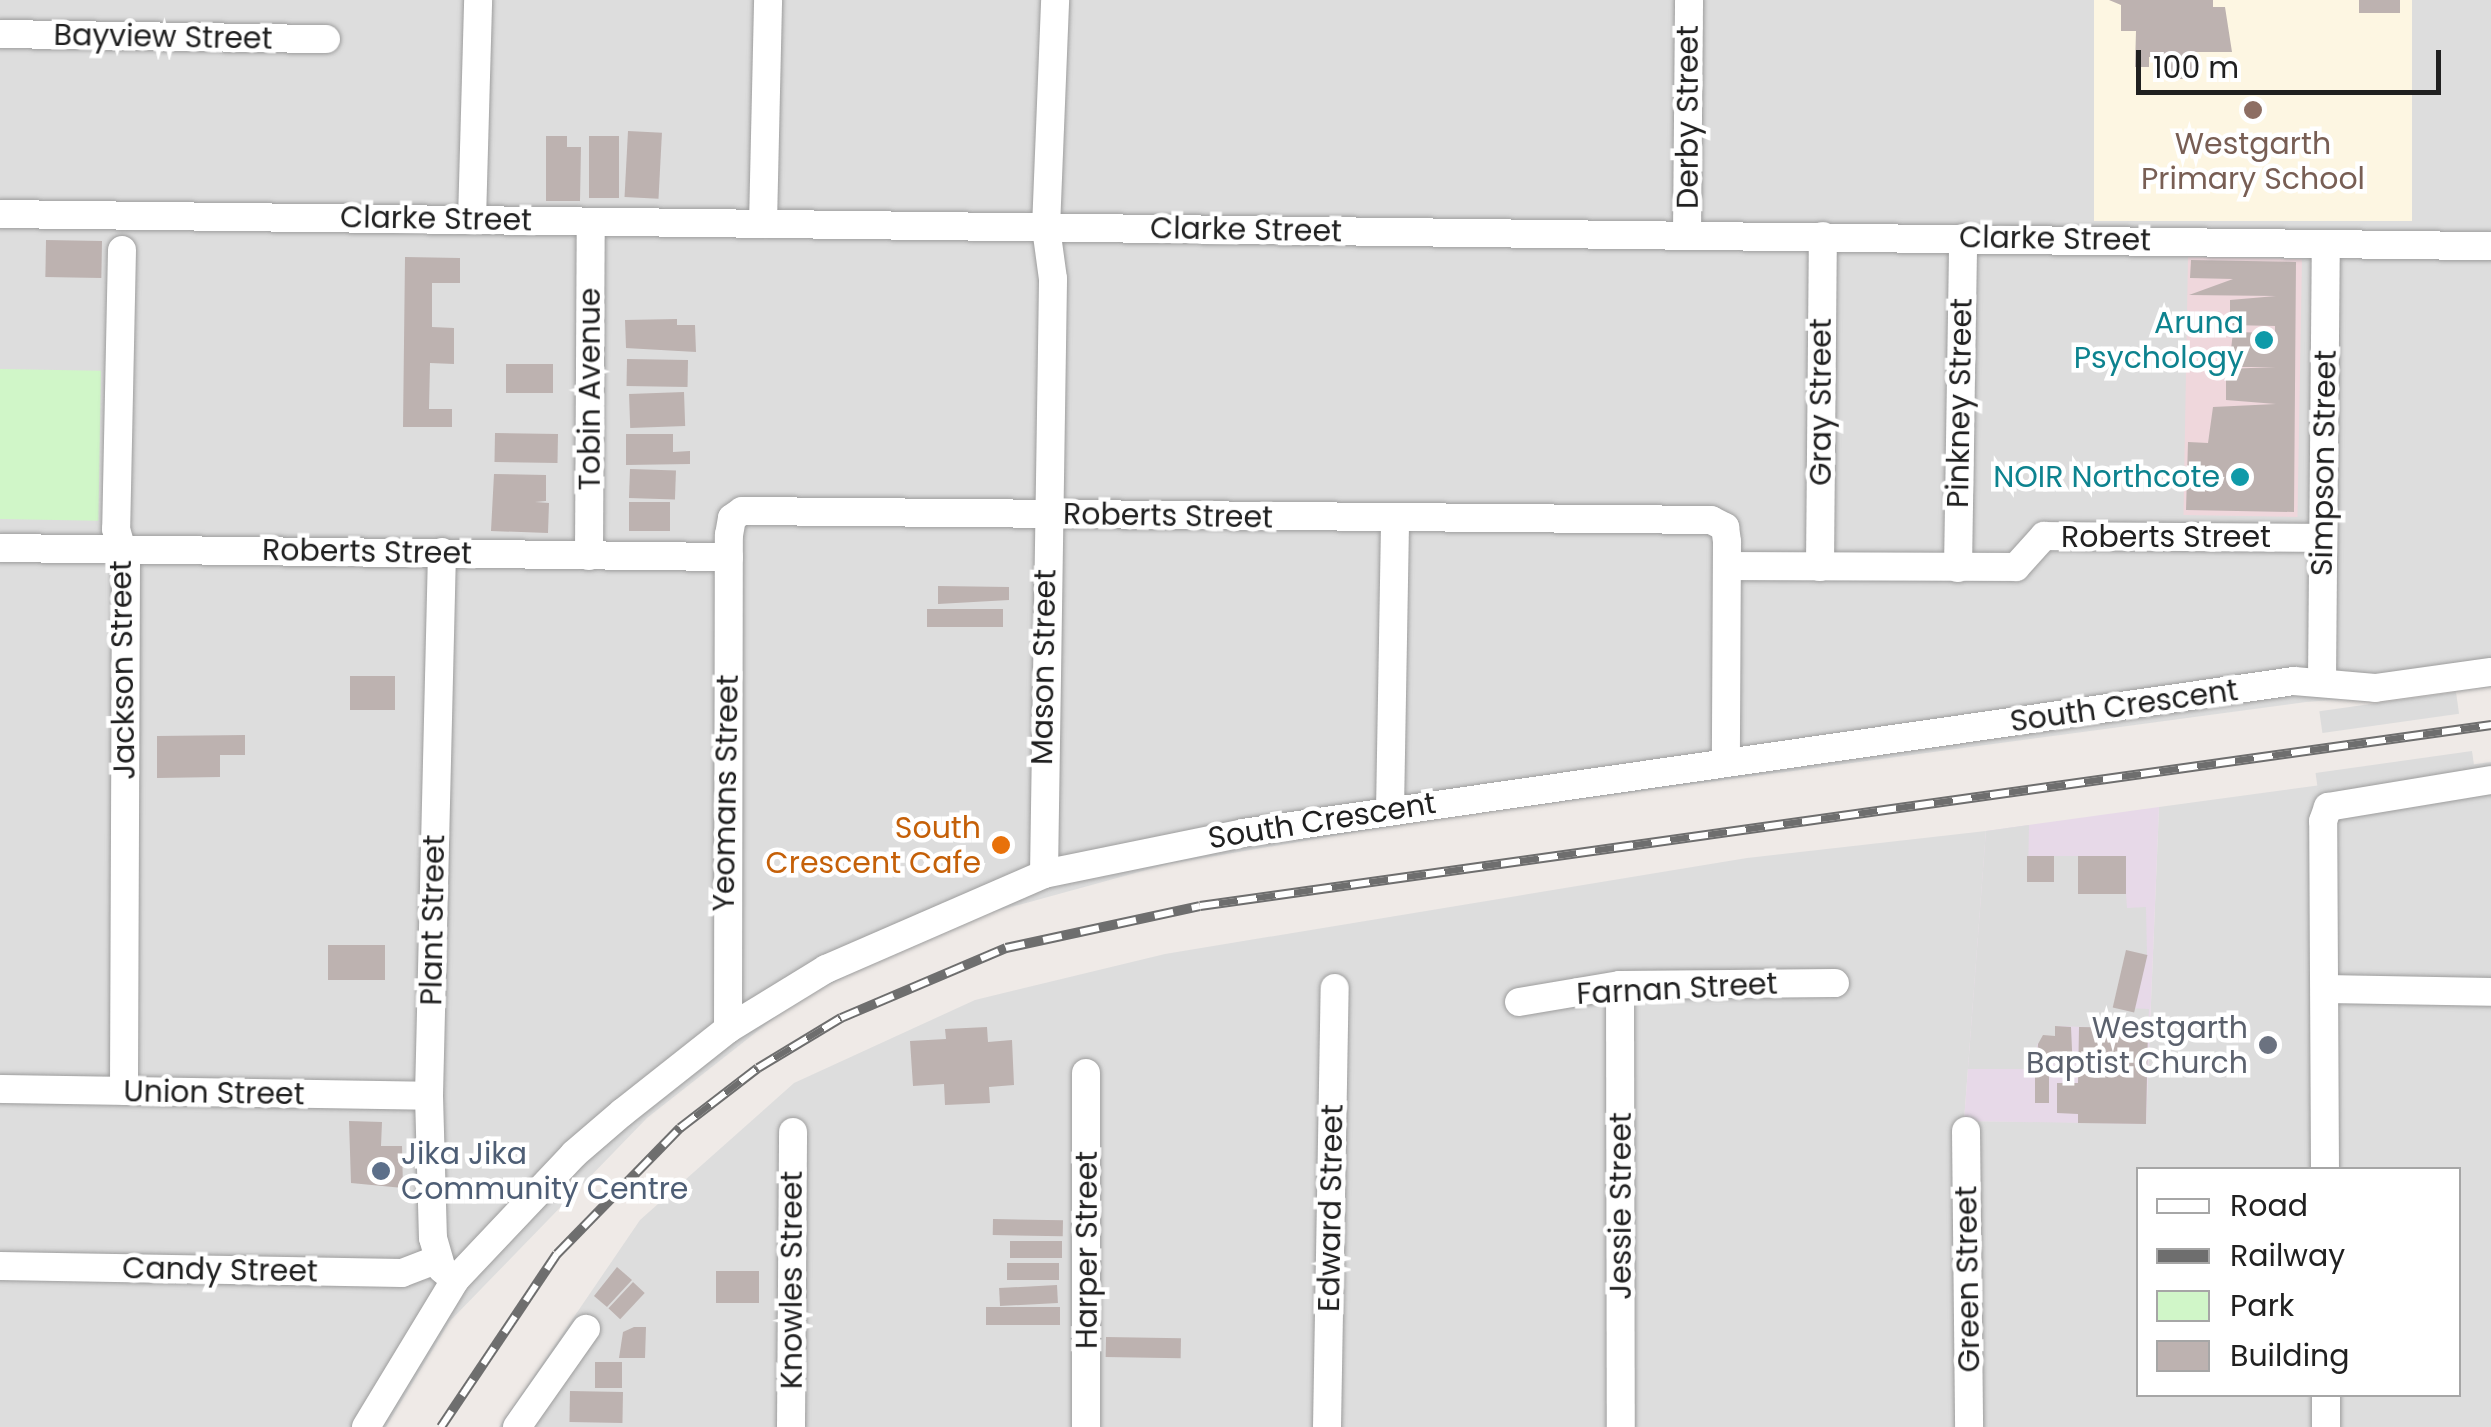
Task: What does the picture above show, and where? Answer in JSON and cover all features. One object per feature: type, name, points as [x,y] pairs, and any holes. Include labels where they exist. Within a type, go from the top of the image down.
[{"type":"street","points":[[472,220],[478,0]]},
{"type":"street","points":[[763,224],[768,0]]},
{"type":"street","name":"Mason Street","points":[[1044,874],[1055,0]]},
{"type":"street","name":"Derby Street","points":[[1687,234],[1689,0]]},
{"type":"street","name":"Bayview Street","points":[[0,34],[326,39]]},
{"type":"street","name":"Clarke Street","points":[[0,214],[2491,246]]},
{"type":"street","name":"Tobin Avenue","points":[[589,556],[591,222]]},
{"type":"street","name":"Gray Street","points":[[1820,567],[1822,236]]},
{"type":"street","name":"Pinkney Street","points":[[1958,568],[1963,238]]},
{"type":"street","name":"Simpson Street","points":[[2322,682],[2326,244]]},
{"type":"street","name":"Jackson Street","points":[[122,250],[116,529],[121,548],[124,1091]]},
{"type":"street","name":"Roberts Street","points":[[0,548],[729,557],[732,518],[742,511],[1711,520],[1725,527],[1728,566],[2016,567],[2044,536],[2323,538]]},
{"type":"street","points":[[1390,811],[1395,520]]},
{"type":"street","name":"Plant Street","points":[[442,552],[429,1096],[446,1270]]},
{"type":"street","name":"Yeomans Street","points":[[728,1029],[729,557]]},
{"type":"street","points":[[1726,762],[1728,566]]},
{"type":"street","name":"South Crescent","points":[[366,1427],[446,1270],[574,1154],[728,1029],[826,968],[1044,874],[1136,852],[1726,762],[2322,682],[2374,688],[2491,672]]},
{"type":"street","points":[[2325,1167],[2323,821],[2328,806],[2491,780]]},
{"type":"street","name":"Farnan Street","points":[[1519,1002],[1620,985],[1835,983]]},
{"type":"street","name":"Jessie Street","points":[[1620,985],[1621,1427]]},
{"type":"street","name":"Edward Street","points":[[1327,1427],[1334,988]]},
{"type":"street","points":[[2326,989],[2491,992]]},
{"type":"street","name":"Harper Street","points":[[1086,1072],[1086,1427]]},
{"type":"street","name":"Union Street","points":[[0,1089],[429,1096]]},
{"type":"street","name":"Knowles Street","points":[[791,1427],[793,1132]]},
{"type":"street","name":"Green Street","points":[[1966,1132],[1969,1427]]},
{"type":"street","name":"Candy Street","points":[[0,1266],[402,1274],[446,1270]]},
{"type":"street","points":[[517,1427],[586,1329]]},
{"type":"street","points":[[2326,1397],[2326,1427]]},
{"type":"shaded area","points":[[0,0],[2491,0],[2491,687],[2306,702],[1427,820],[1168,864],[960,921],[797,1000],[647,1118],[450,1321],[386,1427],[0,1427]]},
{"type":"shaded area","name":"Westgarth Primary School","points":[[2094,0],[2412,0],[2412,221],[2094,221]]},
{"type":"shaded area","points":[[2188,257],[2302,259],[2297,517],[2183,515]]},
{"type":"shaded area","points":[[2456,692],[2459,714],[2322,733],[2319,711]]},
{"type":"shaded area","points":[[2472,751],[2475,773],[2319,795],[2316,773]]},
{"type":"shaded area","points":[[2491,762],[2491,1427],[499,1427],[640,1220],[794,1083],[975,1000],[1165,954],[1747,858],[1986,831],[1964,1121],[2146,1123],[2159,807]]},
{"type":"shaded area","points":[[2159,807],[2146,1124],[1964,1121],[1986,831]]},
{"type":"shaded area","points":[[2029,825],[2028,882],[2054,881],[2054,856],[2078,856],[2078,894],[2126,894],[2127,908],[2146,907],[2147,955],[2126,951],[2126,1008],[2149,1009],[2148,1029],[2056,1026],[2055,1036],[2037,1044],[2035,1069],[1968,1069],[1986,831]]},
{"type":"green space","points":[[0,369],[101,371],[98,521],[0,519]]},
{"type":"building","points":[[2109,0],[2213,0],[2213,7],[2225,7],[2232,52],[2195,52],[2195,79],[2157,79],[2158,57],[2149,57],[2149,67],[2135,67],[2136,31],[2121,31],[2121,5]]},
{"type":"building","points":[[2359,0],[2400,0],[2400,13],[2359,13]]},
{"type":"building","points":[[628,131],[662,133],[658,199],[625,197]]},
{"type":"building","points":[[546,136],[567,136],[567,147],[581,147],[580,201],[546,201]]},
{"type":"building","points":[[589,136],[619,136],[619,198],[589,198]]},
{"type":"building","points":[[46,240],[102,241],[101,278],[45,277]]},
{"type":"building","points":[[405,257],[460,258],[460,283],[432,283],[432,327],[454,328],[454,364],[430,363],[429,409],[452,409],[452,427],[403,427]]},
{"type":"building","points":[[2191,260],[2296,262],[2294,512],[2186,510],[2188,442],[2208,443],[2213,407],[2276,404],[2226,400],[2226,369],[2276,367],[2229,367],[2233,332],[2275,333],[2275,326],[2230,325],[2230,300],[2276,296],[2189,295],[2233,279],[2190,278]]},
{"type":"building","points":[[677,319],[677,325],[695,325],[696,352],[626,348],[625,320]]},
{"type":"building","points":[[627,359],[688,360],[688,387],[627,386]]},
{"type":"building","points":[[506,364],[553,364],[553,393],[506,393]]},
{"type":"building","points":[[684,392],[685,426],[630,428],[629,394]]},
{"type":"building","points":[[495,433],[558,434],[557,463],[494,462]]},
{"type":"building","points":[[626,434],[673,434],[673,452],[690,451],[690,464],[626,465]]},
{"type":"building","points":[[630,469],[676,471],[675,500],[629,498]]},
{"type":"building","points":[[494,474],[546,475],[546,501],[535,502],[549,503],[548,533],[491,531]]},
{"type":"building","points":[[629,502],[670,502],[670,531],[629,531]]},
{"type":"building","points":[[938,586],[1009,587],[1009,600],[938,604]]},
{"type":"building","points":[[927,609],[1003,609],[1003,627],[927,627]]},
{"type":"building","points":[[350,676],[395,676],[395,710],[350,710]]},
{"type":"building","points":[[245,735],[245,755],[220,755],[220,777],[157,778],[157,736]]},
{"type":"building","points":[[2027,856],[2054,856],[2054,882],[2027,882]]},
{"type":"building","points":[[2078,856],[2126,856],[2126,894],[2078,894]]},
{"type":"building","points":[[328,945],[385,945],[385,980],[328,980]]},
{"type":"building","points":[[2126,950],[2147,955],[2134,1012],[2113,1007]]},
{"type":"building","points":[[2055,1026],[2071,1027],[2073,1072],[2055,1072],[2055,1059],[2037,1056],[2043,1035],[2055,1036]]},
{"type":"building","points":[[987,1027],[988,1042],[1012,1040],[1014,1085],[989,1087],[990,1103],[945,1105],[944,1084],[913,1086],[910,1041],[946,1039],[945,1029]]},
{"type":"building","points":[[2079,1027],[2148,1028],[2146,1124],[2078,1123],[2078,1114],[2057,1113],[2057,1083],[2078,1083]]},
{"type":"building","points":[[2035,1069],[2049,1069],[2049,1103],[2035,1103]]},
{"type":"building","points":[[349,1121],[382,1122],[381,1146],[402,1146],[403,1188],[351,1183]]},
{"type":"building","points":[[993,1219],[1063,1220],[1063,1236],[993,1235]]},
{"type":"building","points":[[1010,1241],[1062,1241],[1062,1258],[1010,1258]]},
{"type":"building","points":[[1007,1263],[1059,1263],[1059,1280],[1007,1280]]},
{"type":"building","points":[[617,1267],[632,1280],[607,1307],[594,1296]]},
{"type":"building","points":[[716,1271],[759,1271],[759,1303],[716,1303]]},
{"type":"building","points":[[633,1282],[645,1293],[620,1319],[608,1308]]},
{"type":"building","points":[[1057,1285],[1058,1303],[1000,1306],[999,1288]]},
{"type":"building","points":[[986,1307],[1060,1307],[1060,1325],[986,1325]]},
{"type":"building","points":[[646,1327],[645,1358],[619,1358],[623,1332]]},
{"type":"building","points":[[1106,1337],[1181,1338],[1181,1358],[1106,1357]]},
{"type":"building","points":[[595,1362],[622,1362],[622,1388],[595,1388]]},
{"type":"building","points":[[570,1391],[623,1392],[622,1423],[569,1422]]},
{"type":"railway","points":[[441,1427],[557,1254],[680,1128],[758,1068],[841,1018],[1006,948],[1200,906],[2491,725]]},
{"type":"place","name":"Westgarth Primary School","points":[[2253,110]]},
{"type":"place","name":"Aruna Psychology","points":[[2264,340]]},
{"type":"place","name":"NOIR Northcote","points":[[2240,477]]},
{"type":"place","name":"South Crescent Cafe","points":[[1001,845]]},
{"type":"place","name":"Westgarth Baptist Church","points":[[2268,1045]]},
{"type":"place","name":"Jika Jika Community Centre","points":[[381,1171]]}]
